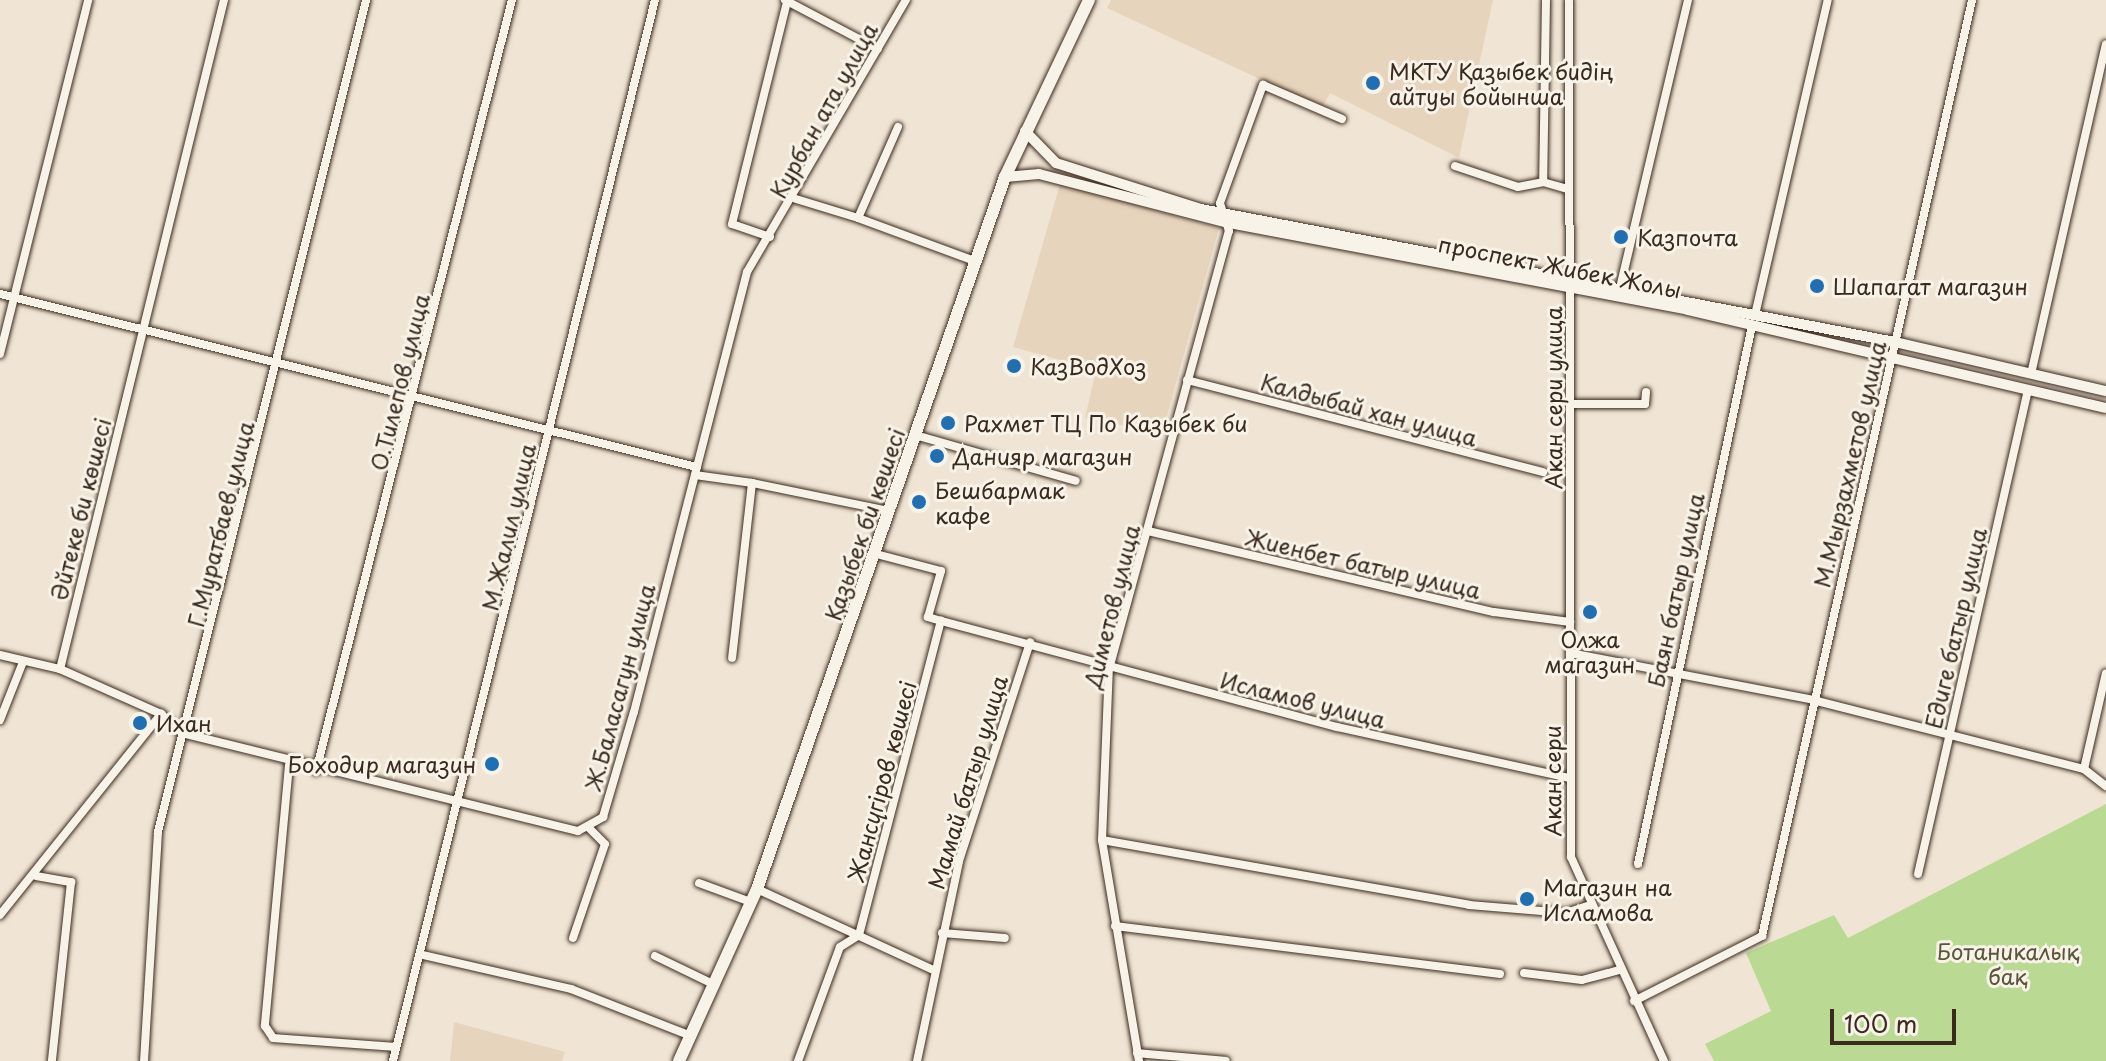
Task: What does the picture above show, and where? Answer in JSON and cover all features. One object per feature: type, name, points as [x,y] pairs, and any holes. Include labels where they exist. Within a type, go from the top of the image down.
[{"type":"main road","name":"Қазыбек би көшесі","points":[[679,1061],[754,896],[876,554],[1005,177],[1089,0]]},
{"type":"street","points":[[0,354],[88,0]]},
{"type":"street","name":"Әйтеке би көшесі","points":[[60,669],[224,0]]},
{"type":"street","name":"Г.Муратбаев улица","points":[[144,1061],[158,832],[278,365],[366,0]]},
{"type":"street","name":"О.Тилепов улица","points":[[316,771],[512,0]]},
{"type":"street","name":"М.Жалил улица","points":[[393,1061],[460,807],[655,0]]},
{"type":"street","name":"Курбан ата улица","points":[[770,237],[796,199],[906,0]]},
{"type":"street","points":[[1543,182],[1546,0]]},
{"type":"street","name":"Акан сери улица","points":[[1569,0],[1570,653]]},
{"type":"street","points":[[1619,292],[1688,0]]},
{"type":"street","name":"Баян батыр улица","points":[[1638,864],[1675,672],[1828,0]]},
{"type":"street","name":"М.Мырзахметов улица","points":[[1634,1001],[1762,936],[1972,0]]},
{"type":"street","points":[[770,237],[732,224],[785,1],[878,49]]},
{"type":"street","points":[[2031,374],[2106,44]]},
{"type":"street","name":"Диметов улица","points":[[1138,1057],[1102,840],[1109,669],[1230,219],[1220,203],[1263,85],[1342,119]]},
{"type":"street","points":[[858,218],[898,127]]},
{"type":"street","name":"проспект Жибек Жолы","points":[[1025,131],[1056,163],[1230,219]]},
{"type":"street","points":[[1455,166],[1518,187],[1543,182],[1568,189]]},
{"type":"street","name":"проспект Жибек Жолы","points":[[1005,177],[1039,174],[1230,219],[1754,320],[1895,342],[2106,391]]},
{"type":"street","points":[[796,199],[975,261]]},
{"type":"street","name":"Ж.Баласагун улица","points":[[588,827],[603,817],[625,742],[747,272],[770,237]]},
{"type":"street","points":[[0,294],[413,399],[550,428],[696,471],[889,511]]},
{"type":"street","name":"проспект Жибек Жолы","points":[[1754,320],[1891,358],[2106,408]]},
{"type":"street","name":"Калдыбай хан улица","points":[[1187,380],[1543,472]]},
{"type":"street","name":"Едиге батыр улица","points":[[1918,874],[2028,390]]},
{"type":"street","points":[[1571,404],[1645,404],[1646,392]]},
{"type":"street","points":[[915,435],[1076,481]]},
{"type":"street","points":[[732,658],[752,483]]},
{"type":"street","name":"Жиенбет батыр улица","points":[[1148,531],[1494,612],[1570,622]]},
{"type":"street","name":"Жансүгіров көшесі","points":[[798,1061],[840,947],[859,935],[941,621],[928,617],[941,571],[876,554]]},
{"type":"street","name":"Исламов улица","points":[[941,621],[1030,642],[1109,669],[1569,778]]},
{"type":"street","name":"Мамай батыр улица","points":[[917,1061],[931,969],[1030,642]]},
{"type":"street","points":[[1570,653],[1813,700],[2084,769],[2106,786]]},
{"type":"street","name":"Акан сери","points":[[1570,653],[1571,857],[1588,906],[1664,1061]]},
{"type":"street","points":[[0,655],[60,669],[161,714],[182,733],[289,765],[460,807],[588,827],[605,844],[573,938]]},
{"type":"street","points":[[0,720],[23,662]]},
{"type":"street","points":[[2084,769],[2106,673]]},
{"type":"street","points":[[0,915],[36,876],[161,714]]},
{"type":"street","points":[[289,765],[265,1026],[273,1038],[396,1047]]},
{"type":"street","points":[[1102,840],[1469,905],[1566,913],[1588,906]]},
{"type":"street","points":[[36,876],[71,882],[52,1061]]},
{"type":"street","points":[[699,883],[754,896],[859,935],[931,969]]},
{"type":"street","points":[[1115,926],[1500,974]]},
{"type":"street","points":[[942,933],[1005,938]]},
{"type":"street","points":[[423,955],[571,989],[691,1036]]},
{"type":"street","points":[[655,956],[715,985]]},
{"type":"street","points":[[1524,973],[1582,980],[1619,970]]},
{"type":"street","points":[[1138,1057],[1226,1061]]},
{"type":"shaded area","name":"МКТУ Қазыбек бидің айтуы бойынша","points":[[1111,0],[1493,0],[1459,158],[1330,93],[1322,108],[1107,8]]},
{"type":"shaded area","points":[[1060,184],[1219,228],[1162,433],[1085,418],[1096,370],[1013,347]]},
{"type":"shaded area","points":[[454,1022],[565,1052],[562,1061],[450,1061]]},
{"type":"green space","name":"Ботаникалық бақ","points":[[2106,804],[2106,1061],[1714,1061],[1705,1044],[1771,1011],[1746,953],[1834,915],[1848,938]]},
{"type":"place","name":"МКТУ Қазыбек бидің айтуы бойынша","points":[[1373,83]]},
{"type":"place","name":"Казпочта","points":[[1621,237]]},
{"type":"place","name":"Шапагат магазин","points":[[1817,286]]},
{"type":"place","name":"КазВодХоз","points":[[1014,366]]},
{"type":"place","name":"Рахмет ТЦ По Казыбек би","points":[[948,423]]},
{"type":"place","name":"Данияр магазин","points":[[937,456]]},
{"type":"place","name":"Бешбармак кафе","points":[[919,502]]},
{"type":"place","name":"Олжа магазин","points":[[1590,612]]},
{"type":"place","name":"Ихан","points":[[140,723]]},
{"type":"place","name":"Боходир магазин","points":[[492,764]]},
{"type":"place","name":"Магазин на Исламова","points":[[1527,899]]}]
